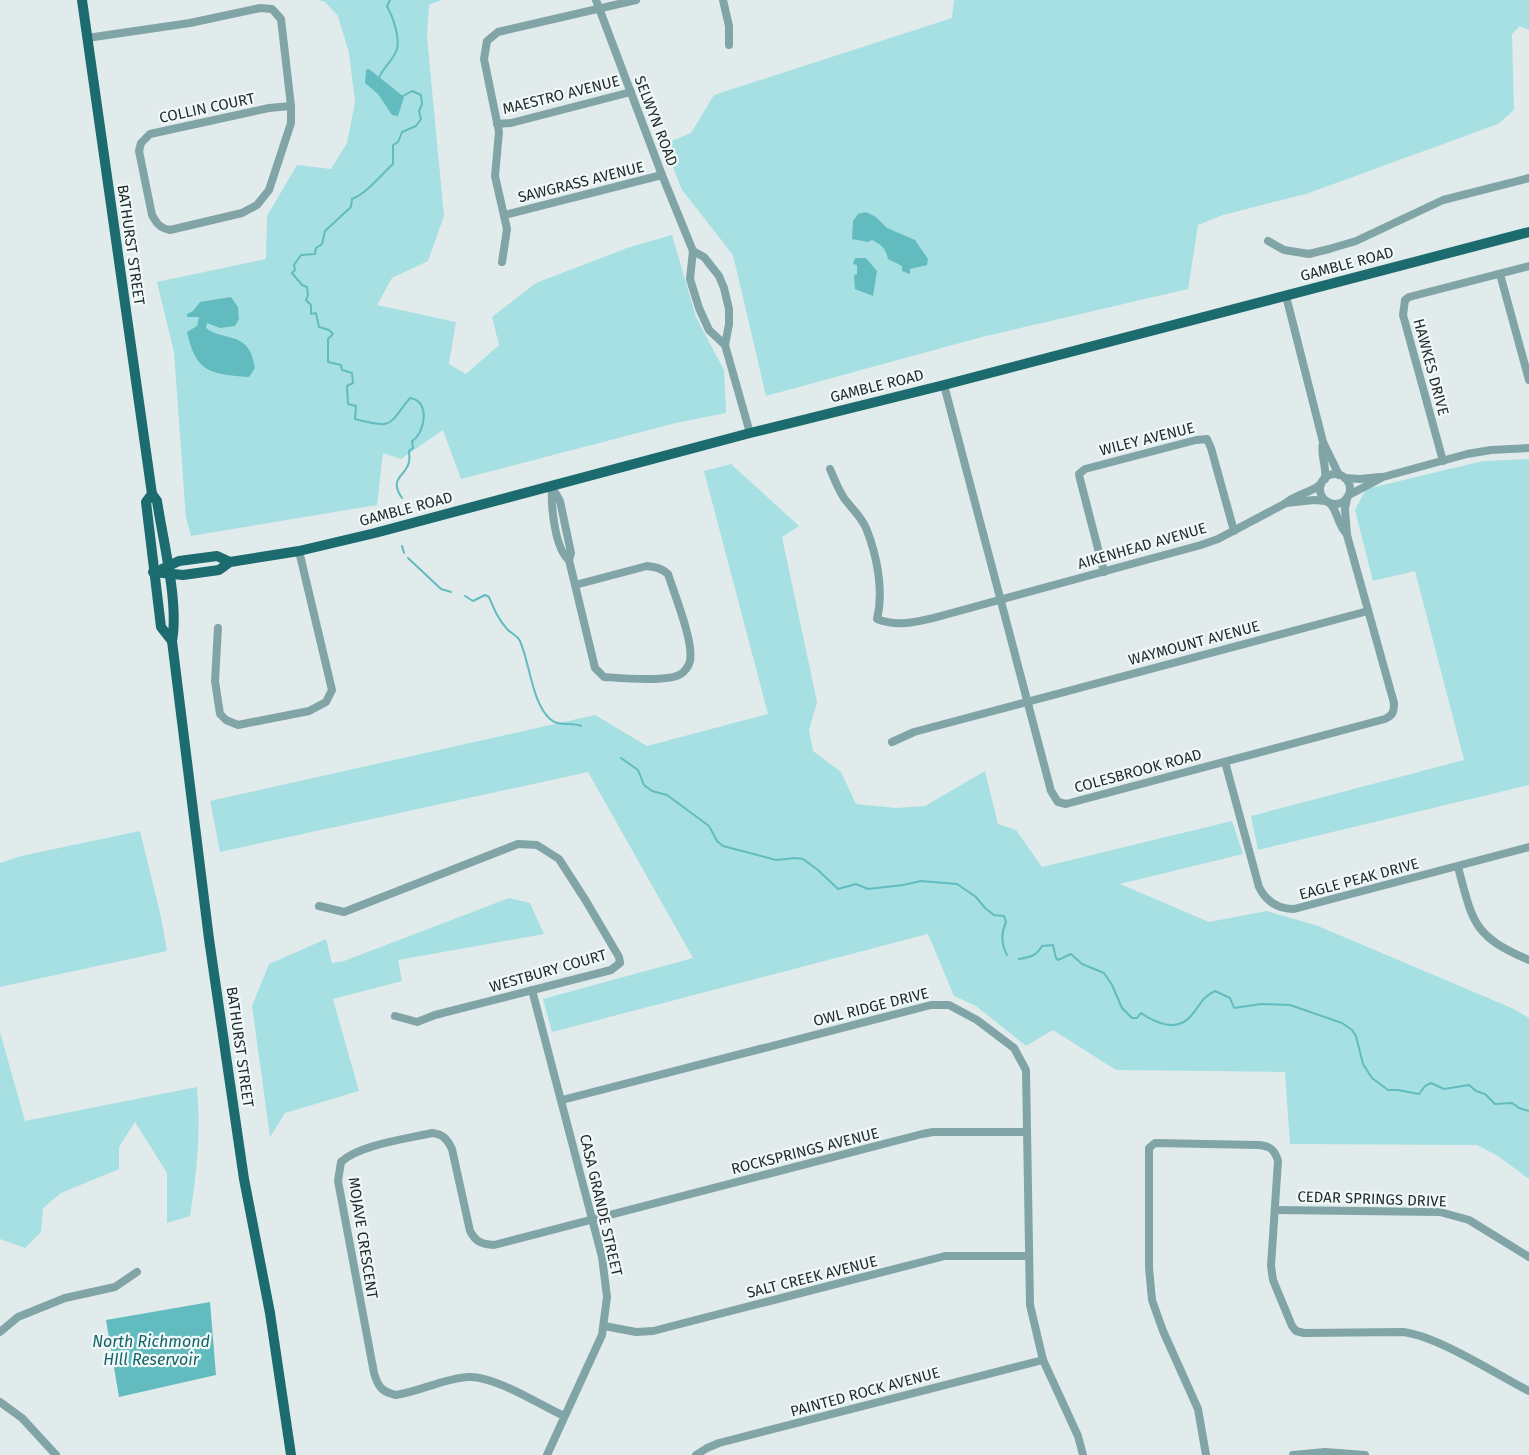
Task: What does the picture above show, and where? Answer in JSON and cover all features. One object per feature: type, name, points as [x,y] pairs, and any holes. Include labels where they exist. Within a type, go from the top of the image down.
[{"type":"main road","name":"BATHURST STREET","points":[[82,0],[152,494],[157,501],[168,570],[175,625],[172,641],[209,939],[244,1179],[270,1313],[291,1455]]},
{"type":"main road","name":"GAMBLE ROAD","points":[[153,572],[168,570],[183,575],[219,570],[230,562],[375,533],[750,433],[944,385],[1529,232]]},
{"type":"main road","name":"BATHURST STREET","points":[[152,494],[146,502],[153,572],[161,627],[172,641]]},
{"type":"street","points":[[502,262],[507,229],[506,215],[495,176],[497,124],[484,59],[487,41],[498,32],[598,4],[636,0]]},
{"type":"street","points":[[723,0],[729,26],[729,45]]},
{"type":"street","name":"SELWYN ROAD","points":[[598,4],[693,252],[690,279],[696,299],[709,330],[724,345],[750,433]]},
{"type":"street","name":"COLLIN COURT","points":[[87,38],[190,23],[260,8],[272,9],[281,19],[291,106],[291,123],[272,183],[256,205],[235,216],[170,230],[159,226],[152,215],[139,151],[141,142],[150,134],[269,108],[291,106]]},
{"type":"street","name":"MAESTRO AVENUE","points":[[497,124],[512,123],[631,92]]},
{"type":"street","name":"SAWGRASS AVENUE","points":[[506,215],[662,175]]},
{"type":"street","points":[[1268,241],[1284,250],[1309,254],[1356,241],[1443,200],[1529,178]]},
{"type":"street","name":"SELWYN ROAD","points":[[693,252],[704,257],[719,276],[729,309],[729,324],[724,345]]},
{"type":"street","name":"HAWKES DRIVE","points":[[1443,461],[1403,315],[1405,300],[1409,297],[1529,266]]},
{"type":"street","points":[[1500,274],[1526,355],[1529,380]]},
{"type":"street","points":[[1286,296],[1323,442],[1342,477],[1350,486],[1348,497]]},
{"type":"street","name":"COLESBROOK ROAD","points":[[944,385],[1051,791],[1058,802],[1066,804],[1392,716],[1394,703],[1347,535],[1345,512],[1348,497]]},
{"type":"street","name":"WILEY AVENUE","points":[[1104,572],[1079,474],[1085,469],[1207,439],[1234,531]]},
{"type":"street","points":[[1323,442],[1321,448],[1325,467],[1321,493],[1328,502],[1340,503],[1383,477]]},
{"type":"street","points":[[1323,481],[1331,475],[1360,479],[1383,477],[1483,451],[1529,448]]},
{"type":"street","name":"AIKENHEAD AVENUE","points":[[830,469],[843,497],[866,528],[880,591],[877,619],[889,624],[919,621],[1201,546],[1234,531],[1286,503],[1291,498],[1311,491],[1323,481]]},
{"type":"street","points":[[552,487],[551,503],[555,525],[563,555],[569,560],[575,585],[595,668],[604,677],[666,678],[679,675],[688,666],[690,655],[682,615],[668,574],[663,570],[658,567],[647,567],[575,585]]},
{"type":"street","name":"AIKENHEAD AVENUE","points":[[1286,503],[1314,500],[1328,502]]},
{"type":"street","name":"COLESBROOK ROAD","points":[[1328,502],[1335,509],[1343,531],[1347,535]]},
{"type":"street","points":[[218,628],[215,681],[220,714],[226,720],[238,724],[309,711],[326,702],[332,690],[299,550]]},
{"type":"street","name":"WAYMOUNT AVENUE","points":[[892,742],[914,732],[1368,611]]},
{"type":"street","name":"EAGLE PEAK DRIVE","points":[[1225,762],[1259,887],[1263,894],[1278,906],[1294,909],[1529,847]]},
{"type":"street","name":"WESTBURY COURT","points":[[318,906],[344,912],[518,844],[537,845],[559,859],[617,952],[620,963],[611,970],[435,1015],[417,1022],[395,1016]]},
{"type":"street","points":[[1458,867],[1469,907],[1479,928],[1498,945],[1529,960]]},
{"type":"street","name":"CASA GRANDE STREET","points":[[532,990],[592,1220],[606,1278],[607,1297],[604,1326],[594,1353],[547,1455]]},
{"type":"street","name":"OWL RIDGE DRIVE","points":[[562,1100],[921,1007],[940,1004],[958,1009],[977,1020],[1014,1048],[1020,1056],[1027,1076],[1030,1305],[1043,1360],[1078,1436],[1083,1455]]},
{"type":"street","name":"ROCKSPRINGS AVENUE","points":[[592,1220],[922,1134],[1028,1132]]},
{"type":"street","name":"MOJAVE CRESCENT","points":[[564,1416],[495,1382],[480,1378],[468,1377],[396,1395],[380,1389],[374,1373],[338,1181],[341,1162],[352,1153],[439,1133],[446,1137],[452,1149],[470,1231],[476,1241],[494,1245],[592,1220]]},
{"type":"street","points":[[1206,1455],[1197,1409],[1163,1332],[1152,1300],[1149,1268],[1149,1148],[1155,1143],[1267,1146],[1273,1150],[1278,1161],[1271,1254],[1273,1280],[1292,1326],[1296,1330],[1304,1333],[1416,1334],[1437,1342],[1529,1391]]},
{"type":"street","name":"CEDAR SPRINGS DRIVE","points":[[1275,1210],[1440,1212],[1469,1220],[1529,1257]]},
{"type":"street","name":"SALT CREEK AVENUE","points":[[604,1326],[636,1332],[653,1331],[945,1256],[1028,1256]]},
{"type":"street","points":[[0,1332],[18,1317],[64,1298],[115,1287],[137,1272]]},
{"type":"street","name":"PAINTED ROCK AVENUE","points":[[696,1455],[719,1443],[1043,1360]]},
{"type":"street","points":[[0,1402],[22,1418],[56,1455]]},
{"type":"street","points":[[1293,1455],[1325,1452],[1365,1455]]},
{"type":"shaded area","points":[[316,0],[441,0],[429,5],[427,37],[444,216],[428,261],[392,278],[377,305],[456,322],[449,364],[466,374],[499,345],[492,317],[536,283],[627,248],[672,235],[696,317],[724,370],[726,413],[676,423],[461,479],[443,430],[401,459],[383,453],[377,505],[191,536],[186,518],[174,352],[157,282],[266,259],[267,216],[297,165],[331,169],[347,143],[355,102],[349,53],[338,16],[324,1]]},
{"type":"shaded area","points":[[954,0],[1529,0],[1529,30],[1520,26],[1512,34],[1514,110],[1498,124],[1306,194],[1223,215],[1198,225],[1188,289],[982,337],[766,396],[733,255],[682,190],[664,144],[691,133],[714,95],[952,18]]},
{"type":"shaded area","points":[[1529,459],[1529,785],[1258,850],[1251,816],[1464,760],[1415,571],[1373,581],[1355,510],[1366,489],[1483,461]]},
{"type":"shaded area","points":[[731,464],[799,526],[782,537],[817,702],[809,730],[813,751],[841,772],[856,804],[896,808],[925,806],[985,771],[998,824],[1016,830],[1042,867],[1232,821],[1243,854],[1120,884],[1209,922],[1267,911],[1318,926],[1514,1009],[1529,1018],[1529,1179],[1498,1156],[1477,1145],[1290,1144],[1285,1072],[1116,1070],[1053,1030],[1026,1046],[976,1006],[954,996],[928,934],[552,1032],[543,999],[693,958],[588,772],[220,852],[210,801],[595,715],[647,746],[768,714],[704,471]]},
{"type":"shaded area","points":[[140,831],[167,951],[0,987],[0,863],[21,856]]},
{"type":"shaded area","points":[[509,898],[530,903],[544,934],[398,960],[402,981],[333,999],[359,1091],[285,1113],[270,1137],[252,1006],[269,964],[326,939],[332,963],[344,961]]},
{"type":"shaded area","points":[[0,1032],[25,1121],[197,1087],[198,1152],[190,1216],[167,1223],[167,1173],[135,1122],[119,1147],[119,1169],[61,1193],[43,1208],[41,1232],[25,1248],[0,1239]]},
{"type":"water","points":[[369,69],[404,97],[398,116],[392,115],[378,94],[365,83],[366,70]]},
{"type":"water","points":[[866,212],[876,217],[887,228],[915,240],[928,259],[927,265],[910,269],[910,274],[902,271],[902,266],[888,259],[878,243],[872,240],[868,242],[852,239],[853,221],[858,214]]},
{"type":"water","points":[[855,258],[866,258],[877,271],[873,296],[855,289],[854,275],[857,274],[857,265],[853,264]]},
{"type":"water","points":[[231,297],[238,307],[239,319],[235,326],[220,328],[207,323],[206,328],[236,339],[248,347],[255,368],[249,377],[207,369],[195,356],[187,332],[197,326],[199,317],[187,317],[187,314],[193,311],[200,302]]},
{"type":"water","name":"North Richmond HIll Reservoir","points":[[210,1302],[216,1375],[119,1397],[106,1320]]},
{"type":"waterway","points":[[379,78],[397,49],[398,39],[387,6],[390,0]]},
{"type":"waterway","points":[[402,498],[398,491],[397,481],[407,467],[409,451],[413,448],[412,441],[417,437],[423,425],[421,405],[417,400],[410,398],[393,419],[384,424],[355,419],[356,406],[348,404],[347,386],[353,383],[352,373],[342,370],[341,365],[328,362],[328,339],[333,334],[319,327],[316,313],[311,314],[311,305],[306,300],[307,287],[302,285],[292,273],[301,255],[315,254],[316,248],[322,244],[325,231],[351,207],[352,199],[368,188],[393,164],[393,145],[398,142],[402,132],[416,126],[421,119],[419,111],[422,104],[421,95],[412,91],[403,96]]},
{"type":"waterway","points":[[402,546],[404,553]]},
{"type":"waterway","points":[[408,558],[441,589],[451,592]]},
{"type":"waterway","points":[[465,596],[473,601],[485,595],[489,597],[501,621],[519,639],[535,693],[550,719],[557,723],[581,726]]},
{"type":"waterway","points":[[621,758],[638,770],[644,785],[652,791],[667,795],[709,826],[717,841],[723,846],[776,860],[803,859],[838,889],[856,884],[868,889],[921,881],[957,884],[976,897],[994,915],[1004,916],[1006,922],[1002,938],[1007,955]]},
{"type":"waterway","points":[[1019,959],[1033,956],[1042,946],[1053,945],[1058,960],[1071,954],[1082,964],[1104,973],[1122,1008],[1132,1018],[1137,1018],[1141,1013],[1165,1024],[1183,1022],[1193,1014],[1206,997],[1215,991],[1230,998],[1234,1008],[1261,1004],[1290,1005],[1342,1023],[1352,1030],[1356,1036],[1363,1064],[1372,1078],[1388,1090],[1419,1094],[1425,1086],[1431,1083],[1444,1089],[1469,1085],[1485,1094],[1495,1104],[1512,1103],[1529,1111]]}]
